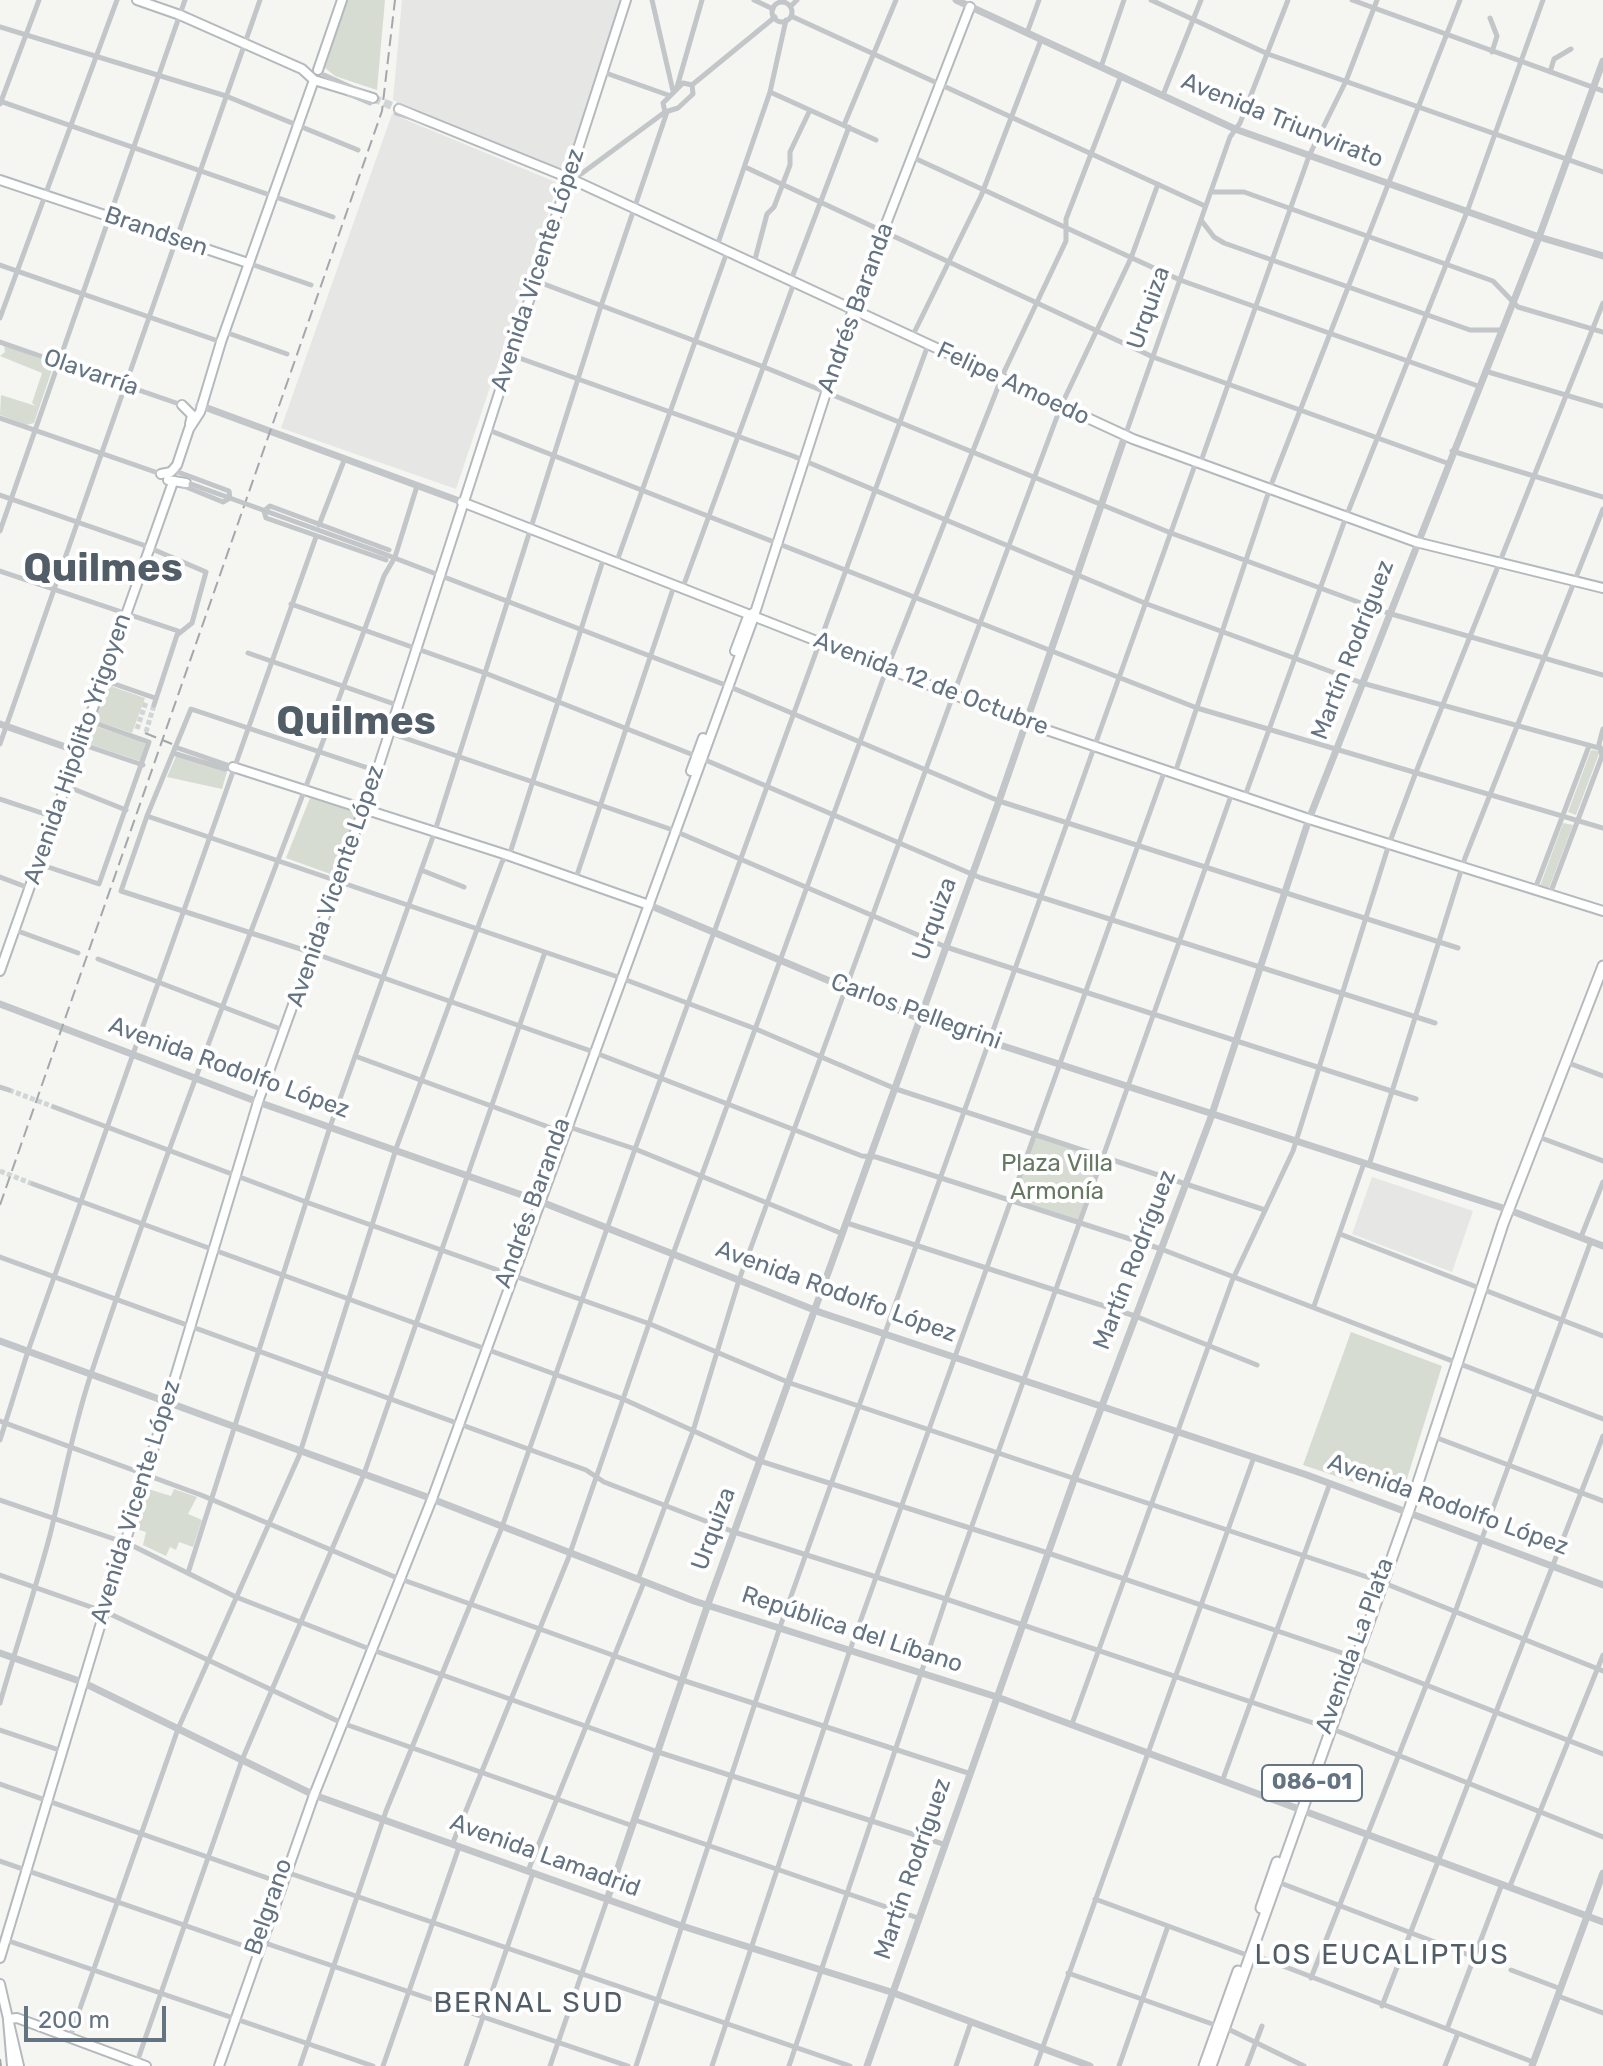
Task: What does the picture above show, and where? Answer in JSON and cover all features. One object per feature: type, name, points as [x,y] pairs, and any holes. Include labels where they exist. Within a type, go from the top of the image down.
[{"type":"main road","points":[[137,0],[180,15],[373,98]]},
{"type":"main road","points":[[189,429],[200,412],[199,405],[297,126],[320,77],[342,0]]},
{"type":"main road","name":"Avenida Vicente López","points":[[0,1958],[258,1102],[364,810],[626,0]]},
{"type":"main road","name":"Andrés Baranda","points":[[311,1794],[430,1498],[747,619],[753,613],[778,544],[853,309],[970,7]]},
{"type":"main road","name":"Felipe Amoedo","points":[[399,109],[569,178],[1125,436],[1416,542],[1603,588]]},
{"type":"main road","name":"Brandsen","points":[[0,180],[248,263]]},
{"type":"main road","points":[[161,474],[178,468],[192,415],[182,405]]},
{"type":"main road","name":"Olavarría","points":[[182,405],[199,405]]},
{"type":"main road","points":[[178,468],[189,484]]},
{"type":"main road","points":[[161,474],[173,482],[189,484]]},
{"type":"main road","name":"Avenida Hipólito Yrigoyen","points":[[0,971],[3,954],[15,930],[173,482]]},
{"type":"main road","name":"Avenida 12 de Octubre","points":[[462,502],[753,613],[1026,723],[1309,819],[1603,911]]},
{"type":"main road","name":"Carlos Pellegrini","points":[[233,767],[435,831],[646,904]]},
{"type":"main road","name":"Avenida La Plata","points":[[1211,2066],[1222,2027],[1411,1499],[1481,1287],[1603,966]]},
{"type":"main road","name":"Belgrano","points":[[216,2066],[311,1794]]},
{"type":"main road","name":"Avenida La Plata","points":[[1248,1954],[1277,1882],[1300,1807]]},
{"type":"main road","points":[[0,1984],[8,2019],[12,2066]]},
{"type":"main road","points":[[8,2019],[17,2018],[141,2064]]},
{"type":"main road","points":[[8,2019],[13,2029],[19,2066]]},
{"type":"main road","name":"Avenida La Plata","points":[[1204,2066],[1222,2027]]},
{"type":"street","points":[[39,0],[0,103],[333,217]]},
{"type":"street","points":[[0,318],[117,0]]},
{"type":"street","points":[[0,531],[185,0]]},
{"type":"street","points":[[0,744],[3,725],[128,386],[260,0]]},
{"type":"street","points":[[652,0],[672,91]]},
{"type":"street","points":[[672,91],[702,0]]},
{"type":"street","points":[[754,0],[791,6]]},
{"type":"street","points":[[717,246],[770,92],[791,6],[797,0]]},
{"type":"street","points":[[576,878],[650,657],[710,517],[847,126],[896,0]]},
{"type":"street","name":"Avenida Triunvirato","points":[[956,0],[1235,129],[1539,237],[1603,256]]},
{"type":"street","points":[[1027,33],[1039,0]]},
{"type":"street","points":[[1101,67],[1124,0]]},
{"type":"street","points":[[1151,0],[1268,54],[1603,172]]},
{"type":"street","points":[[1163,95],[1201,0]]},
{"type":"street","name":"Urquiza","points":[[607,1900],[708,1604],[1052,651],[1205,206],[1288,0]]},
{"type":"street","points":[[1352,0],[1603,91]]},
{"type":"street","points":[[636,2066],[780,1627],[1070,823],[1171,533],[1309,156],[1346,81],[1377,0]]},
{"type":"street","points":[[712,2066],[850,1650],[1137,845],[1197,708],[1270,489],[1460,0]]},
{"type":"street","points":[[1244,797],[1346,517],[1467,212],[1543,0]]},
{"type":"street","points":[[775,4],[775,17]]},
{"type":"street","points":[[569,178],[581,174],[666,112],[689,100],[692,85],[775,17],[789,18],[874,54],[1205,206]]},
{"type":"street","points":[[1490,18],[1497,36],[1492,52]]},
{"type":"street","points":[[0,27],[226,96],[358,150]]},
{"type":"street","points":[[912,337],[983,190],[1041,40]]},
{"type":"street","points":[[1550,72],[1554,59],[1571,49]]},
{"type":"street","points":[[1539,237],[1603,61]]},
{"type":"street","points":[[603,72],[672,91]]},
{"type":"street","points":[[383,2066],[482,1773],[569,1553],[673,1254],[887,668],[1001,379],[1066,241],[1066,228],[1091,152],[1121,76]]},
{"type":"street","points":[[320,77],[375,98],[370,103],[320,77]]},
{"type":"street","points":[[188,1573],[330,1127],[459,757],[601,306],[666,112],[663,103],[683,83],[692,85]]},
{"type":"street","points":[[770,92],[876,140]]},
{"type":"street","name":"Felipe Amoedo","points":[[398,105],[436,121],[442,127],[433,127],[395,111],[398,105]]},
{"type":"street","points":[[754,263],[767,214],[783,185],[791,163],[790,152],[810,110]]},
{"type":"street","points":[[912,157],[1180,280],[1478,386]]},
{"type":"street","points":[[745,167],[1153,357],[1447,463]]},
{"type":"street","points":[[466,2066],[531,1872],[614,1656],[693,1431],[739,1280],[926,770],[1061,406],[1131,258],[1158,184]]},
{"type":"street","points":[[1211,192],[1238,191],[1446,264],[1497,283],[1512,303],[1603,332]]},
{"type":"street","points":[[1201,220],[1218,240],[1475,331],[1501,330]]},
{"type":"street","name":"Martín Rodríguez","points":[[867,2066],[968,1773],[1211,1112],[1309,819],[1447,463],[1539,237]]},
{"type":"street","points":[[617,561],[728,251]]},
{"type":"street","name":"Brandsen","points":[[248,263],[311,285]]},
{"type":"street","points":[[0,265],[221,342]]},
{"type":"street","points":[[534,281],[764,367],[1171,533],[1388,613],[1603,675]]},
{"type":"street","points":[[1072,1724],[1234,1276],[1297,1140],[1389,844],[1497,562],[1603,303]]},
{"type":"street","points":[[225,332],[287,354]]},
{"type":"street","name":"Olavarría","points":[[0,342],[182,405]]},
{"type":"street","points":[[300,2066],[383,1820],[502,1527],[606,1228],[928,345]]},
{"type":"street","points":[[510,354],[739,437],[1010,545],[1147,604],[1362,683],[1602,749]]},
{"type":"street","points":[[1484,371],[1603,406]]},
{"type":"street","name":"Olavarría","points":[[199,405],[268,430]]},
{"type":"street","points":[[0,418],[161,474]]},
{"type":"street","points":[[486,429],[1197,708],[1603,828]]},
{"type":"street","name":"Avenida 12 de Octubre","points":[[268,430],[462,502]]},
{"type":"street","points":[[1452,451],[1603,497]]},
{"type":"street","points":[[319,525],[345,458]]},
{"type":"street","points":[[173,482],[223,502],[230,498],[229,491],[178,468]]},
{"type":"street","points":[[189,484],[384,554]]},
{"type":"street","points":[[0,1703],[91,1374],[221,1006],[321,752],[384,576],[395,557],[398,539],[417,486]]},
{"type":"street","points":[[0,495],[204,570],[207,575],[192,623],[178,631],[151,700],[103,679]]},
{"type":"street","points":[[384,554],[270,506],[264,511],[266,518],[316,537],[395,557],[725,686],[999,801],[1458,948]]},
{"type":"street","points":[[1314,1306],[1392,1091],[1462,867],[1603,509]]},
{"type":"street","points":[[0,1440],[2,1422],[316,537]]},
{"type":"street","points":[[384,576],[384,554],[398,539]]},
{"type":"street","points":[[70,2037],[178,1729],[301,1450],[396,1150],[533,782],[604,556]]},
{"type":"street","points":[[0,571],[178,631]]},
{"type":"street","points":[[291,604],[485,673],[698,758],[972,874],[1435,1023]]},
{"type":"street","points":[[248,653],[397,705]]},
{"type":"street","points":[[377,771],[191,709],[147,816],[121,890],[183,913],[313,953],[591,1051],[870,1157],[1161,1249],[1603,1419]]},
{"type":"street","points":[[88,721],[146,741]]},
{"type":"street","points":[[3,725],[143,765]]},
{"type":"street","points":[[134,736],[137,729]]},
{"type":"street","points":[[1550,894],[1602,756],[1603,729]]},
{"type":"street","points":[[38,864],[100,882],[143,765],[146,732]]},
{"type":"street","points":[[389,732],[672,831],[946,947],[1416,1099]]},
{"type":"street","points":[[1535,889],[1589,746]]},
{"type":"street","name":"Carlos Pellegrini","points":[[174,750],[233,767]]},
{"type":"street","points":[[65,786],[126,810]]},
{"type":"street","points":[[789,2066],[970,1528],[1232,793]]},
{"type":"street","points":[[0,799],[54,817]]},
{"type":"street","points":[[147,816],[618,977],[756,1029],[896,1089],[1265,1210]]},
{"type":"street","points":[[421,870],[464,887]]},
{"type":"street","points":[[0,877],[29,888]]},
{"type":"street","name":"Carlos Pellegrini","points":[[646,904],[920,1019],[1509,1210],[1603,1246]]},
{"type":"street","points":[[15,930],[78,953]]},
{"type":"street","points":[[141,2064],[162,1993],[242,1760],[364,1474],[489,1104],[545,952]]},
{"type":"street","points":[[98,959],[284,1031]]},
{"type":"street","name":"Avenida Rodolfo López","points":[[0,1004],[258,1102],[536,1201],[816,1311],[1330,1482],[1603,1585]]},
{"type":"street","points":[[355,1056],[489,1104],[635,1149],[843,1234]]},
{"type":"street","points":[[1565,1062],[1603,1076]]},
{"type":"street","points":[[0,1087],[9,1090]]},
{"type":"street","points":[[54,1107],[306,1202],[650,1324],[790,1383],[1381,1582],[1600,1670]]},
{"type":"street","points":[[1536,1136],[1603,1161]]},
{"type":"street","points":[[1581,1237],[1603,1182]]},
{"type":"street","points":[[33,1184],[623,1399],[760,1461],[1124,1578],[1354,1658],[1603,1754]]},
{"type":"street","points":[[847,1223],[1135,1316],[1257,1365]]},
{"type":"street","points":[[1340,1234],[1603,1336]]},
{"type":"street","points":[[1311,1978],[1483,1539],[1591,1241]]},
{"type":"street","points":[[0,1257],[457,1422],[734,1532],[946,1599],[1329,1729],[1603,1837]]},
{"type":"street","name":"República del Líbano","points":[[0,1341],[237,1426],[641,1580],[997,1697],[1603,1922]]},
{"type":"street","points":[[2,1422],[145,1473],[398,1578],[682,1680],[968,1773]]},
{"type":"street","points":[[1431,1436],[1603,1501]]},
{"type":"street","points":[[1382,2006],[1527,1640],[1603,1436]]},
{"type":"street","points":[[1036,2066],[1254,1457]]},
{"type":"street","points":[[1223,1779],[1330,1482]]},
{"type":"street","points":[[0,1500],[124,1542],[236,1597],[369,1649],[658,1752],[943,1844]]},
{"type":"street","points":[[0,1575],[103,1611],[340,1722],[558,1799],[709,1845],[918,1918]]},
{"type":"street","name":"Avenida Lamadrid","points":[[0,1653],[82,1682],[311,1794],[682,1926],[891,1992],[1090,2066]]},
{"type":"street","points":[[1447,2029],[1474,1957],[1542,1813],[1600,1670],[1603,1655]]},
{"type":"street","points":[[0,1730],[62,1751]]},
{"type":"street","points":[[0,1784],[209,1859],[358,1897],[850,2066]]},
{"type":"street","points":[[0,1861],[186,1926],[258,1948],[268,1944],[628,2066]]},
{"type":"street","points":[[1095,1899],[1458,2033],[1532,2065],[1603,1873]]},
{"type":"street","points":[[1277,1882],[1474,1957]]},
{"type":"street","points":[[550,2066],[607,1900]]},
{"type":"street","points":[[1119,2066],[1168,1926]]},
{"type":"street","points":[[5,1940],[373,2066]]},
{"type":"street","points":[[1511,1970],[1603,2013]]},
{"type":"street","points":[[1068,1973],[1256,2040],[1304,2066]]},
{"type":"street","points":[[956,2066],[971,2022]]},
{"type":"street","points":[[1247,2066],[1262,2026]]},
{"type":"street","points":[[1445,2066],[1458,2033]]},
{"type":"shaded area","points":[[402,0],[623,0],[568,168],[563,170],[393,100]]},
{"type":"shaded area","points":[[392,114],[558,183],[456,489],[281,428]]},
{"type":"shaded area","points":[[1372,1177],[1473,1211],[1452,1272],[1352,1234]]},
{"type":"green space","points":[[347,0],[385,0],[377,90],[335,76],[325,68]]},
{"type":"green space","points":[[4,345],[54,364],[34,423],[26,425],[0,415],[1,395],[36,406],[32,403],[42,373],[0,356],[5,352]]},
{"type":"green space","points":[[105,684],[145,698],[132,733],[93,720]]},
{"type":"green space","points":[[91,725],[148,743],[143,762],[86,743]]},
{"type":"green space","points":[[1591,750],[1600,751],[1576,815],[1568,812]]},
{"type":"green space","points":[[177,754],[228,768],[222,789],[167,777]]},
{"type":"green space","points":[[310,798],[358,813],[336,876],[286,858]]},
{"type":"green space","points":[[1563,823],[1573,825],[1549,888],[1540,886]]},
{"type":"green space","name":"Plaza Villa Armonía","points":[[1035,1133],[1103,1155],[1079,1223],[1010,1201]]},
{"type":"green space","points":[[1351,1332],[1442,1366],[1401,1498],[1303,1465]]},
{"type":"green space","points":[[148,1489],[171,1496],[174,1489],[197,1497],[188,1514],[202,1520],[193,1547],[179,1542],[176,1550],[170,1547],[166,1556],[143,1545],[146,1532],[136,1529]]},
{"type":"tunnel","points":[[373,98],[399,109]]},
{"type":"tunnel","points":[[137,729],[146,702]]},
{"type":"tunnel","points":[[146,732],[154,705]]},
{"type":"tunnel","points":[[9,1090],[54,1107]]},
{"type":"tunnel","points":[[0,1171],[33,1184]]},
{"type":"railway","points":[[0,1205],[382,111],[395,0]]},
{"type":"railway","points":[[145,733],[172,744]]},
{"type":"railway","points":[[0,2059],[1,2066]]},
{"type":"district","name":"Quilmes","points":[[103,569]]},
{"type":"district","name":"Quilmes","points":[[356,722]]},
{"type":"district","name":"LOS EUCALIPTUS","points":[[1382,1956]]},
{"type":"district","name":"BERNAL SUD","points":[[529,2004]]}]
